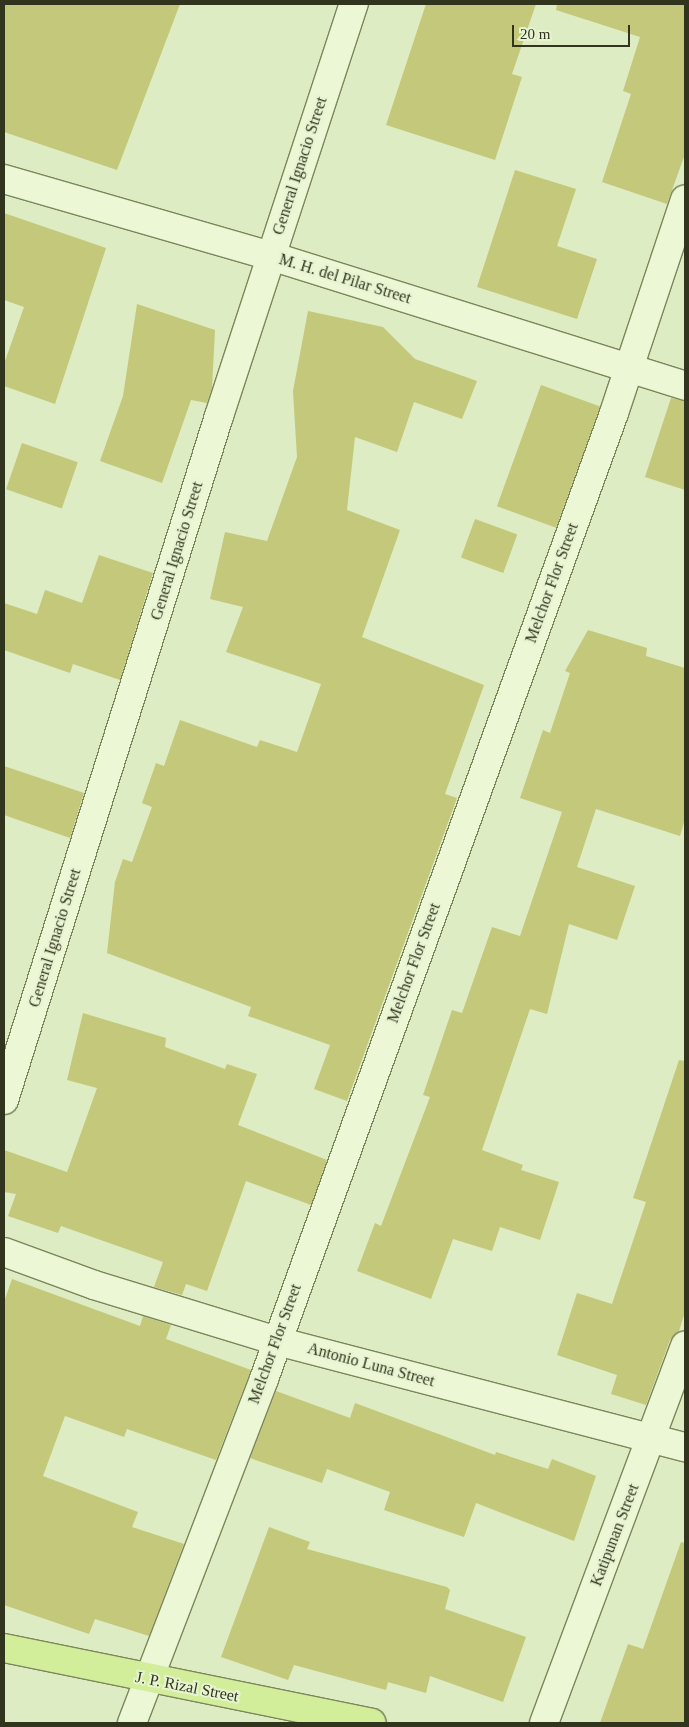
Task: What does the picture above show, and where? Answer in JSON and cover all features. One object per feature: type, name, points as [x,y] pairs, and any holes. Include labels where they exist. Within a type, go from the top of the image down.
[{"type":"main road","name":"J. P. Rizal Street","points":[[4,1648],[149,1680],[371,1723]]},
{"type":"street","name":"General Ignacio Street","points":[[4,1100],[271,256],[354,4]]},
{"type":"street","name":"M. H. del Pilar Street","points":[[4,179],[271,256],[685,386]]},
{"type":"street","name":"Melchor Flor Street","points":[[132,1723],[276,1341],[628,368],[685,200]]},
{"type":"street","name":"Antonio Luna Street","points":[[4,1252],[94,1285],[276,1341],[685,1447]]},
{"type":"street","name":"Katipunan Street","points":[[544,1723],[685,1345]]},
{"type":"building","points":[[4,4],[180,4],[117,170],[4,132]]},
{"type":"building","points":[[426,4],[536,4],[512,74],[522,77],[495,160],[386,125]]},
{"type":"building","points":[[557,4],[685,4],[685,154],[667,204],[602,182],[631,94],[623,91],[640,37],[556,10]]},
{"type":"building","points":[[515,170],[576,189],[557,246],[597,259],[577,319],[477,287]]},
{"type":"building","points":[[4,213],[106,248],[55,404],[4,386],[4,364],[24,307],[4,300]]},
{"type":"building","points":[[137,304],[215,330],[212,388],[207,403],[191,400],[162,483],[100,461],[123,396]]},
{"type":"building","points":[[308,311],[383,327],[415,359],[477,381],[462,419],[414,402],[397,452],[355,437],[347,510],[400,530],[362,637],[484,685],[445,794],[457,798],[347,1101],[314,1089],[330,1045],[248,1016],[251,1007],[107,953],[115,882],[123,859],[132,862],[152,807],[142,803],[156,763],[164,766],[180,720],[257,747],[260,740],[297,752],[321,684],[226,652],[243,607],[210,599],[225,532],[267,541],[297,457],[293,391]]},
{"type":"building","points":[[541,385],[600,407],[556,528],[497,506]]},
{"type":"building","points":[[671,398],[685,401],[685,490],[645,477]]},
{"type":"building","points":[[22,443],[78,462],[62,509],[6,489]]},
{"type":"building","points":[[475,519],[517,534],[503,573],[461,558]]},
{"type":"building","points":[[99,555],[153,573],[120,680],[73,664],[70,673],[4,650],[4,603],[37,614],[45,590],[82,603]]},
{"type":"building","points":[[588,630],[647,648],[646,656],[685,668],[685,819],[680,836],[596,809],[577,867],[635,886],[617,940],[569,924],[547,1014],[530,1009],[482,1150],[523,1165],[521,1170],[559,1182],[540,1240],[500,1227],[492,1251],[453,1239],[431,1299],[357,1271],[375,1223],[381,1226],[430,1097],[423,1095],[452,1010],[462,1013],[492,927],[520,936],[562,812],[520,798],[543,730],[550,733],[570,673],[565,671]]},
{"type":"building","points":[[4,766],[84,793],[70,838],[4,815]]},
{"type":"building","points":[[83,1013],[166,1038],[165,1047],[225,1069],[227,1064],[257,1074],[238,1125],[327,1160],[311,1205],[246,1181],[207,1291],[186,1284],[182,1295],[154,1287],[163,1262],[61,1226],[58,1233],[8,1216],[16,1194],[4,1192],[4,1150],[67,1172],[97,1088],[67,1080]]},
{"type":"building","points":[[679,1060],[685,1061],[685,1312],[679,1331],[670,1340],[646,1405],[611,1394],[617,1375],[557,1355],[577,1293],[612,1304],[646,1202],[633,1198]]},
{"type":"building","points":[[12,1279],[140,1326],[143,1316],[171,1325],[166,1339],[251,1370],[216,1460],[127,1429],[124,1437],[65,1416],[43,1476],[138,1512],[132,1527],[184,1544],[149,1636],[95,1619],[89,1634],[4,1605],[4,1302]]},
{"type":"building","points":[[276,1391],[350,1418],[355,1403],[495,1455],[496,1452],[548,1469],[552,1459],[596,1476],[574,1541],[476,1503],[464,1537],[384,1510],[390,1492],[327,1469],[322,1483],[250,1458]]},
{"type":"building","points":[[269,1527],[310,1542],[307,1549],[447,1587],[450,1590],[445,1609],[526,1637],[503,1702],[430,1676],[426,1693],[388,1682],[386,1690],[294,1665],[288,1680],[221,1657]]},
{"type":"building","points":[[681,1542],[685,1543],[685,1723],[600,1723],[628,1644],[643,1649]]}]
